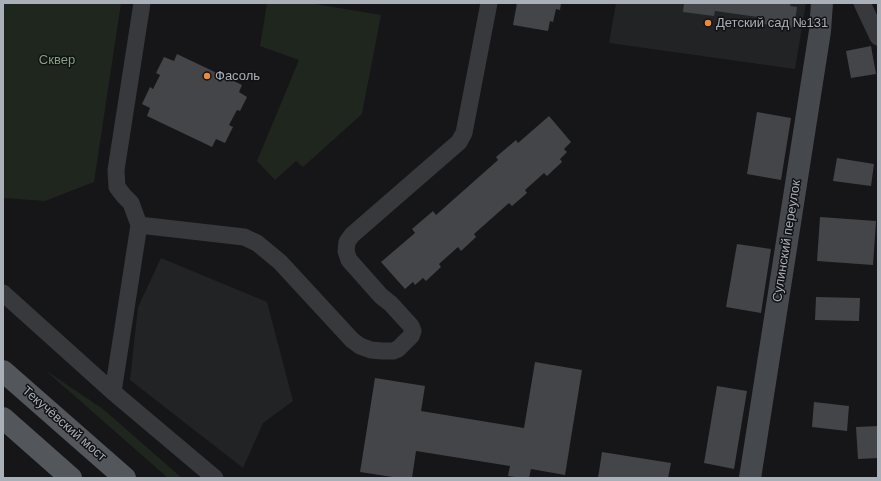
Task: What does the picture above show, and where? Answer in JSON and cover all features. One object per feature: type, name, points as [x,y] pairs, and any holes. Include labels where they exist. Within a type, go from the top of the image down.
[{"type":"main road","name":"Текучёвский мост","points":[[3,371],[124,478]]},
{"type":"main road","points":[[3,418],[71,478]]},
{"type":"street","points":[[113,392],[139,225],[131,202],[117,187],[116,170],[142,3]]},
{"type":"street","points":[[139,225],[244,237],[257,243],[280,262],[352,340],[360,346],[371,350],[382,352],[398,349],[411,336],[413,331],[411,326],[391,304],[381,296],[349,260],[346,251],[347,242],[352,235],[459,142],[464,133],[489,3]]},
{"type":"street","name":"Сулинский переулок","points":[[750,478],[820,31],[822,3]]},
{"type":"street","points":[[862,3],[878,37]]},
{"type":"street","points":[[3,293],[113,392],[216,478]]},
{"type":"shaded area","name":"Детский сад №131","points":[[616,3],[806,3],[795,69],[609,43]]},
{"type":"shaded area","points":[[161,258],[267,302],[293,401],[263,423],[243,468],[130,380],[138,307]]},
{"type":"green space","name":"Сквер","points":[[3,3],[121,3],[94,182],[45,201],[3,198]]},
{"type":"green space","points":[[267,3],[309,3],[381,15],[362,114],[303,167],[296,161],[275,180],[257,161],[299,60],[260,46]]},
{"type":"green space","points":[[45,370],[103,409],[182,478],[168,478]]},
{"type":"pier","points":[[3,333],[7,336],[62,478],[39,478],[3,446]]},
{"type":"building","points":[[517,3],[561,3],[560,10],[556,9],[553,22],[550,21],[548,31],[513,25]]},
{"type":"building","points":[[684,3],[791,3],[790,6],[797,7],[794,28],[764,24],[765,18],[715,11],[714,16],[683,12]]},
{"type":"building","points":[[871,46],[876,74],[851,78],[846,51]]},
{"type":"building","points":[[177,54],[242,85],[239,92],[247,97],[240,111],[237,110],[229,125],[233,127],[225,143],[216,139],[212,147],[147,116],[150,108],[142,104],[150,87],[153,89],[160,75],[156,73],[164,57],[174,61]]},
{"type":"building","points":[[757,112],[791,118],[781,180],[747,174]]},
{"type":"building","points":[[549,116],[571,142],[564,149],[567,152],[560,159],[562,162],[547,176],[544,173],[525,190],[527,193],[512,206],[509,203],[474,234],[476,237],[461,251],[458,247],[439,264],[441,267],[426,281],[423,278],[415,285],[413,282],[405,289],[381,262],[415,233],[412,229],[433,211],[436,215],[498,160],[496,157],[516,140],[518,143]]},
{"type":"building","points":[[837,158],[874,164],[871,186],[833,181]]},
{"type":"building","points":[[820,217],[876,221],[873,265],[817,261]]},
{"type":"building","points":[[737,244],[771,249],[761,313],[726,307]]},
{"type":"building","points":[[816,297],[860,298],[859,321],[815,320]]},
{"type":"building","points":[[535,362],[582,370],[565,475],[531,469],[529,478],[508,476],[510,466],[416,451],[412,478],[399,478],[360,472],[375,378],[425,386],[421,411],[524,428]]},
{"type":"building","points":[[717,386],[747,391],[734,469],[704,463]]},
{"type":"building","points":[[814,402],[849,406],[847,431],[812,427]]},
{"type":"building","points":[[878,426],[878,458],[858,459],[856,427]]},
{"type":"building","points":[[602,452],[671,463],[668,478],[598,478]]},
{"type":"place","name":"Детский сад №131","points":[[708,23]]},
{"type":"place","name":"Фасоль","points":[[207,76]]}]
